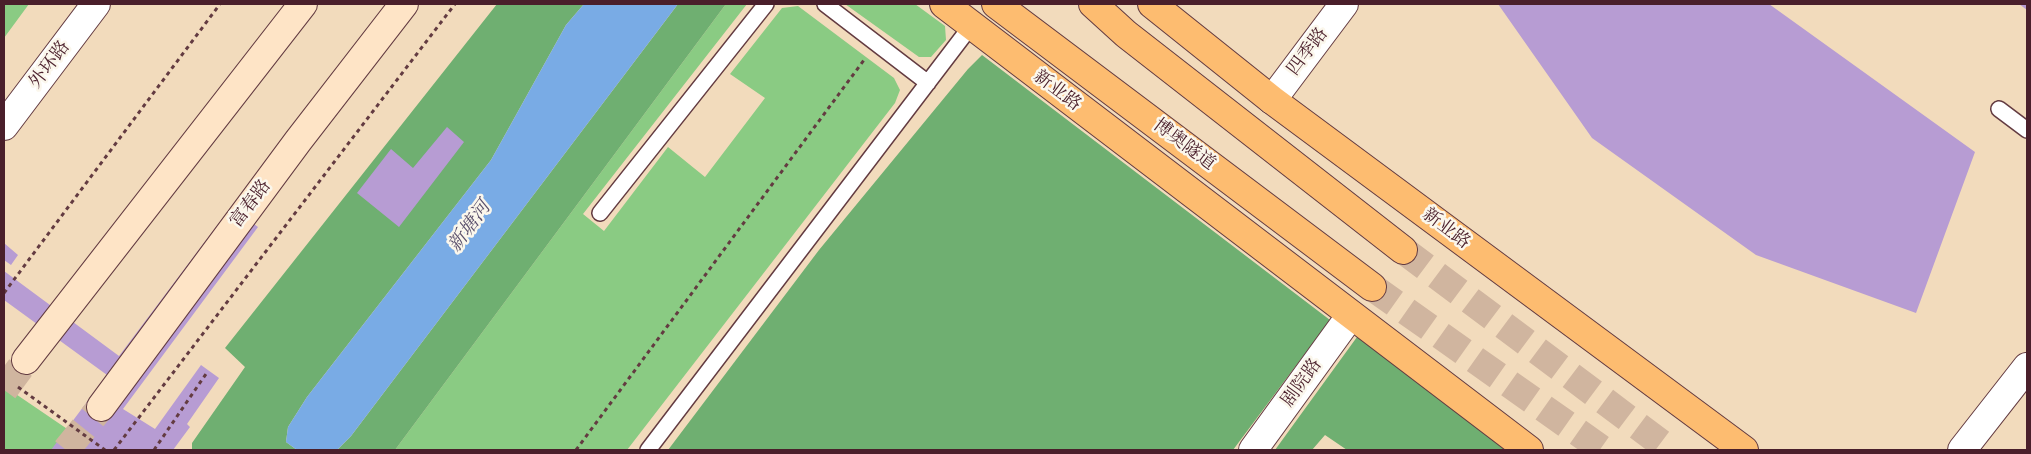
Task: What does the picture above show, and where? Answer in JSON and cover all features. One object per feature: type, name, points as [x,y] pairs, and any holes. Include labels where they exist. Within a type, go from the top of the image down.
[{"type":"main road","points":[[19,371],[303,4]]},
{"type":"main road","name":"富春路","points":[[101,407],[298,141],[404,4]]},
{"type":"main road","name":"新业路","points":[[944,4],[1529,450]]},
{"type":"main road","name":"博奥隧道","points":[[996,4],[1372,287]]},
{"type":"main road","points":[[1093,4],[1126,34],[1403,250]]},
{"type":"main road","name":"新业路","points":[[1152,4],[1272,100],[1744,450]]},
{"type":"street","name":"外环路","points":[[4,126],[96,4]]},
{"type":"street","name":"四季路","points":[[1272,100],[1344,4]]},
{"type":"street","name":"剧院路","points":[[1253,450],[1351,315]]},
{"type":"street","points":[[1962,450],[2027,367]]},
{"type":"lane","points":[[600,213],[766,4]]},
{"type":"lane","points":[[824,4],[928,83]]},
{"type":"lane","points":[[648,450],[972,26]]},
{"type":"lane","points":[[1999,109],[2027,130]]},
{"type":"path","points":[[4,293],[220,4]]},
{"type":"path","points":[[114,450],[455,4]]},
{"type":"path","points":[[576,450],[877,44]]},
{"type":"path","points":[[19,371],[105,450]]},
{"type":"path","points":[[154,450],[208,371]]},
{"type":"green space","points":[[4,4],[29,4],[4,38]]},
{"type":"green space","points":[[497,4],[584,4],[566,25],[491,160],[307,397],[288,427],[286,442],[297,450],[192,450],[192,443],[245,367],[225,348]]},
{"type":"green space","points":[[678,4],[726,4],[395,450],[337,450],[351,436]]},
{"type":"green space","points":[[726,4],[747,4],[583,214],[604,231],[668,147],[705,177],[765,98],[730,74],[782,8],[798,6],[894,78],[900,90],[895,103],[627,450],[395,450]]},
{"type":"green space","points":[[845,4],[915,4],[945,26],[946,40],[931,57],[919,57]]},
{"type":"green space","points":[[982,55],[1330,320],[1233,450],[668,450],[819,250],[968,69]]},
{"type":"green space","points":[[1357,337],[1372,340],[1519,450],[1347,450],[1325,435],[1312,450],[1275,450]]},
{"type":"green space","points":[[4,386],[79,437],[75,448],[77,450],[4,450]]},
{"type":"water","name":"新塘河","points":[[584,4],[678,4],[351,436],[337,450],[297,450],[286,442],[288,427],[307,397],[491,160],[566,25]]},
{"type":"building","points":[[1498,4],[1769,4],[1975,152],[1916,313],[1756,255],[1592,138]]},
{"type":"building","points":[[2019,4],[2027,4],[2027,10]]},
{"type":"building","points":[[447,127],[464,142],[399,227],[357,193],[391,149],[413,168]]},
{"type":"building","points":[[231,207],[258,227],[123,409],[155,429],[201,365],[219,378],[187,424],[190,427],[173,450],[51,450],[107,375],[4,300],[4,271],[119,356]]},
{"type":"building","points":[[4,243],[18,255],[11,265],[4,260]]},
{"type":"tunnel","points":[[1403,250],[1670,450]]},
{"type":"tunnel","points":[[1372,287],[1603,450]]},
{"type":"tunnel","points":[[4,390],[26,360]]},
{"type":"tunnel","points":[[66,450],[101,407]]}]
